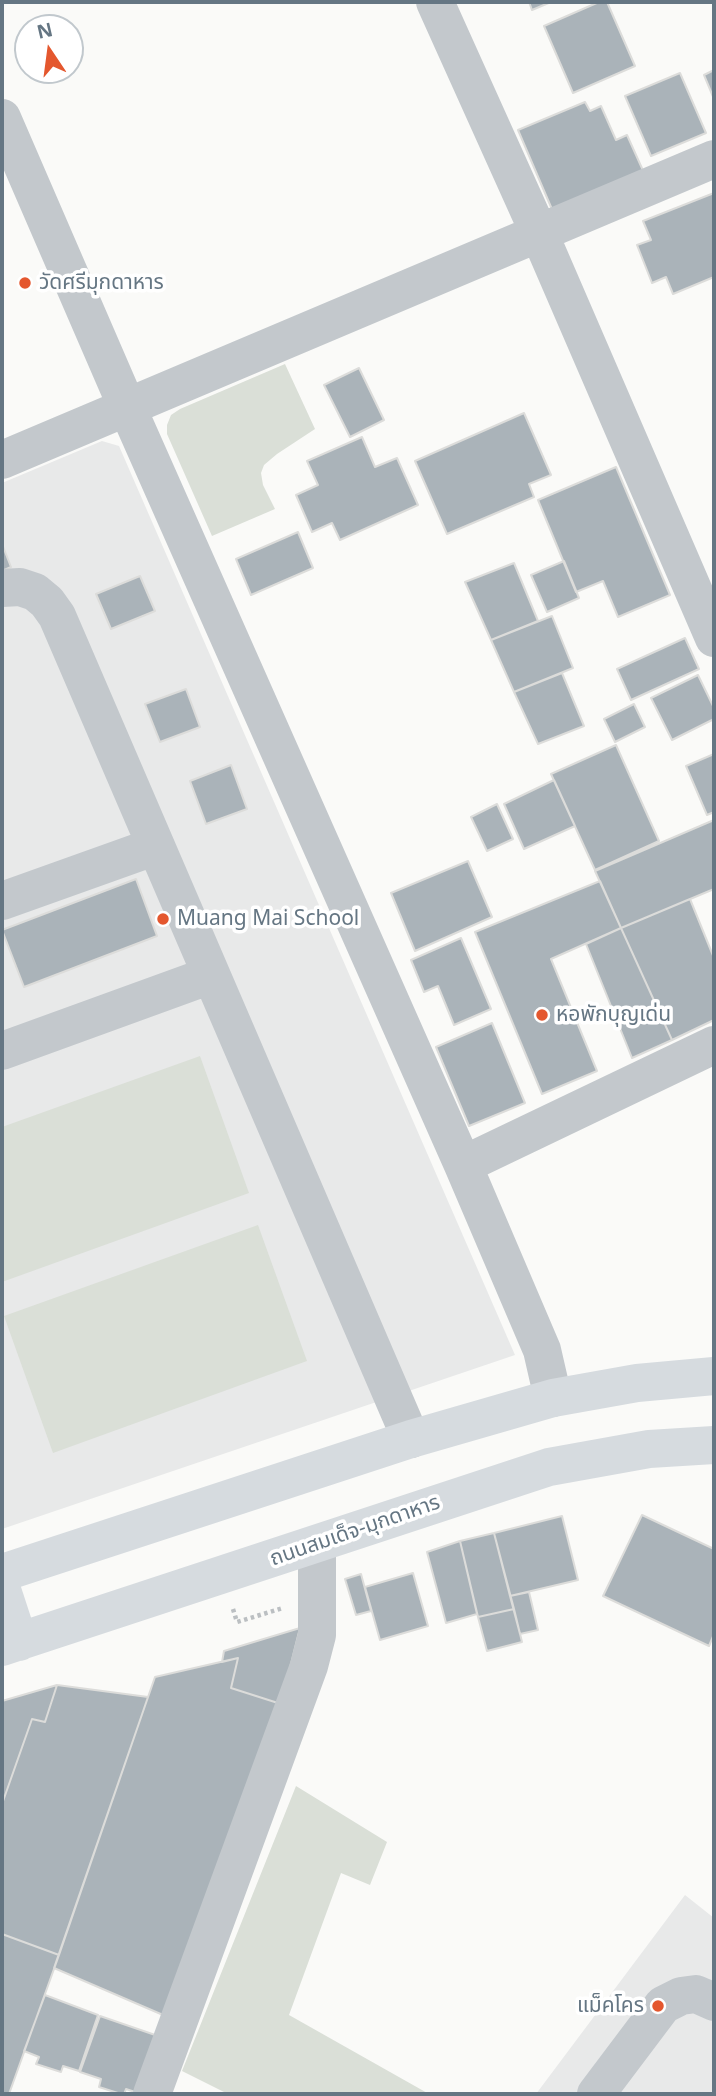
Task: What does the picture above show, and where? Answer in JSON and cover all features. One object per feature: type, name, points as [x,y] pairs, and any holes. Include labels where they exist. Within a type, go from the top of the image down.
[{"type":"main road","points":[[2,1573],[411,1439],[553,1398],[637,1383],[714,1377]]},
{"type":"main road","name":"ถนนสมเด็จ-มุกดาหาร","points":[[10,1645],[549,1467],[649,1449],[714,1445]]},
{"type":"main road","points":[[2,1590],[10,1645]]},
{"type":"street","points":[[435,2],[714,638]]},
{"type":"street","points":[[2,118],[463,1165],[542,1350],[553,1398]]},
{"type":"street","points":[[2,460],[714,159]]},
{"type":"street","points":[[2,588],[20,587],[35,592],[57,615],[411,1439]]},
{"type":"street","points":[[2,901],[156,846]]},
{"type":"street","points":[[2,1051],[211,975]]},
{"type":"street","points":[[463,1165],[714,1045]]},
{"type":"street","points":[[152,2094],[309,1666],[317,1634],[317,1545]]},
{"type":"street","points":[[596,2094],[663,2006],[681,1996],[696,1994],[714,2002]]},
{"type":"path","points":[[237,1622],[291,1605]]},
{"type":"shaded area","points":[[285,364],[315,429],[264,465],[261,473],[263,485],[275,509],[212,536],[167,434],[171,415]]},
{"type":"shaded area","name":"Muang Mai School","points":[[102,441],[119,446],[515,1355],[2,1529],[2,483]]},
{"type":"shaded area","points":[[200,1056],[249,1193],[2,1282],[2,1127]]},
{"type":"shaded area","points":[[258,1225],[307,1361],[53,1453],[4,1316]]},
{"type":"shaded area","points":[[296,1786],[387,1842],[370,1885],[341,1873],[289,2015],[429,2094],[228,2094],[182,2071]]},
{"type":"shaded area","name":"แม็คโคร","points":[[685,1895],[714,1918],[714,2094],[536,2094]]},
{"type":"building","points":[[529,2],[551,2],[532,10]]},
{"type":"building","points":[[599,2],[607,2],[635,66],[573,93],[544,26]]},
{"type":"building","points":[[714,70],[714,99],[704,75]]},
{"type":"building","points":[[680,73],[706,133],[651,156],[625,96]]},
{"type":"building","points":[[585,102],[590,111],[601,106],[616,140],[627,135],[645,175],[554,214],[518,130]]},
{"type":"building","points":[[714,193],[714,277],[673,294],[666,277],[652,283],[637,245],[651,240],[643,221]]},
{"type":"building","points":[[359,368],[384,420],[350,437],[324,385]]},
{"type":"building","points":[[524,413],[551,475],[529,484],[534,497],[447,534],[415,461]]},
{"type":"building","points":[[362,437],[375,467],[397,458],[418,505],[340,540],[332,523],[312,532],[296,495],[318,485],[307,461]]},
{"type":"building","points":[[616,467],[670,595],[618,617],[603,581],[576,592],[538,500]]},
{"type":"building","points":[[298,532],[313,568],[251,595],[236,559]]},
{"type":"building","points":[[2,544],[11,567],[2,571]]},
{"type":"building","points":[[564,561],[579,598],[547,612],[531,575]]},
{"type":"building","points":[[514,563],[538,621],[491,640],[465,582]]},
{"type":"building","points":[[140,576],[155,611],[111,629],[96,594]]},
{"type":"building","points":[[552,616],[573,668],[514,692],[491,640]]},
{"type":"building","points":[[685,638],[699,669],[631,700],[617,669]]},
{"type":"building","points":[[562,673],[584,726],[538,744],[514,692]]},
{"type":"building","points":[[698,675],[714,708],[714,719],[672,740],[651,698]]},
{"type":"building","points":[[186,689],[200,727],[160,742],[145,704]]},
{"type":"building","points":[[634,704],[645,727],[615,742],[604,719]]},
{"type":"building","points":[[616,745],[659,841],[595,870],[551,774]]},
{"type":"building","points":[[714,754],[714,812],[707,815],[686,766]]},
{"type":"building","points":[[231,765],[247,809],[206,824],[190,781]]},
{"type":"building","points":[[554,780],[575,826],[524,849],[504,804]]},
{"type":"building","points":[[497,804],[513,839],[487,851],[471,817]]},
{"type":"building","points":[[714,820],[714,889],[621,928],[595,871]]},
{"type":"building","points":[[468,861],[492,917],[415,951],[391,893]]},
{"type":"building","points":[[136,879],[157,936],[24,987],[2,930]]},
{"type":"building","name":"หอพักบุญเด่น","points":[[600,881],[621,928],[551,959],[597,1071],[542,1094],[475,932]]},
{"type":"building","points":[[690,899],[714,958],[714,1020],[672,1040],[621,928]]},
{"type":"building","points":[[621,928],[672,1040],[632,1058],[586,944]]},
{"type":"building","points":[[461,938],[491,1009],[454,1025],[438,986],[424,992],[411,960]]},
{"type":"building","points":[[492,1023],[525,1103],[469,1126],[436,1047]]},
{"type":"building","points":[[642,1515],[714,1549],[714,1634],[709,1646],[603,1596]]},
{"type":"building","points":[[562,1516],[578,1580],[510,1596],[494,1533]]},
{"type":"building","points":[[494,1533],[514,1609],[478,1617],[460,1541]]},
{"type":"building","points":[[460,1541],[477,1614],[446,1623],[427,1552]]},
{"type":"building","points":[[413,1573],[428,1626],[380,1640],[365,1587]]},
{"type":"building","points":[[361,1574],[371,1611],[356,1615],[345,1579]]},
{"type":"building","points":[[529,1592],[538,1630],[520,1634],[510,1596]]},
{"type":"building","points":[[514,1609],[522,1642],[487,1651],[478,1617]]},
{"type":"building","points":[[300,1628],[281,1704],[231,1688],[238,1658],[222,1662],[224,1651]]},
{"type":"building","points":[[238,1658],[231,1688],[281,1704],[170,2018],[54,1968],[155,1677]]},
{"type":"building","points":[[57,1685],[148,1697],[59,1955],[2,1934],[2,1804],[32,1719],[45,1722]]},
{"type":"building","points":[[57,1685],[45,1722],[32,1719],[2,1804],[2,1701]]},
{"type":"building","points":[[2,1934],[59,1955],[9,2094],[2,2094]]},
{"type":"building","points":[[45,1995],[98,2015],[79,2071],[63,2066],[61,2072],[36,2064],[39,2057],[24,2051]]},
{"type":"building","points":[[100,2016],[161,2037],[141,2094],[126,2089],[124,2094],[121,2094],[99,2087],[101,2079],[80,2072]]},
{"type":"place","name":"วัดศรีมุกดาหาร","points":[[25,283]]},
{"type":"place","name":"Muang Mai School","points":[[163,919]]},
{"type":"place","name":"หอพักบุญเด่น","points":[[542,1015]]},
{"type":"place","name":"แม็คโคร","points":[[658,2006]]}]
